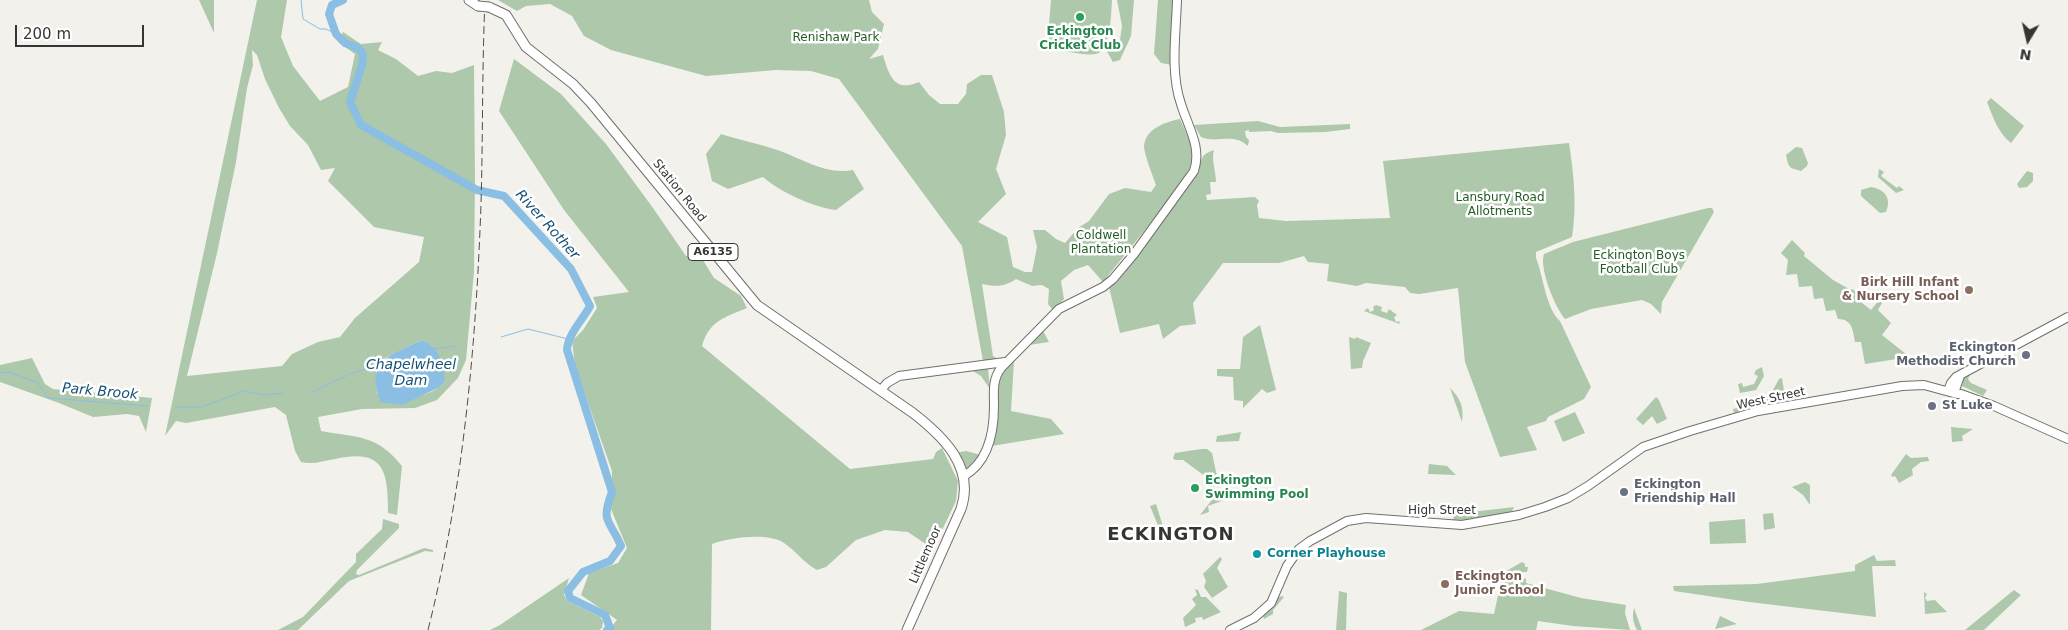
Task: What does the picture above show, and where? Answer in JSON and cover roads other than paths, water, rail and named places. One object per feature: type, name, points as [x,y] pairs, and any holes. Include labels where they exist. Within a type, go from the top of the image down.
[{"type":"main road","name":"Station Road","points":[[469,0],[478,6],[489,7],[506,15],[526,47],[573,84],[591,103],[757,305],[882,390]]},
{"type":"main road","points":[[964,476],[979,464],[988,446],[994,425],[995,380],[1005,362],[1059,309],[1103,287],[1113,279],[1134,254],[1194,171],[1197,163],[1196,147],[1179,98],[1176,79],[1177,0]]},
{"type":"main road","points":[[1953,391],[1960,376],[2068,317]]},
{"type":"main road","points":[[882,390],[887,383],[899,376],[1005,362]]},
{"type":"main road","name":"West Street","points":[[1628,457],[1651,444],[1749,413],[1927,383],[1994,406],[2068,439]]},
{"type":"main road","name":"A6135","points":[[882,390],[935,431],[948,447],[964,476]]},
{"type":"main road","name":"High Street","points":[[1230,630],[1254,618],[1267,607],[1274,598],[1294,554],[1304,545],[1353,519],[1366,518],[1462,525],[1519,515],[1568,498],[1628,457]]},
{"type":"main road","name":"Littlemoor","points":[[907,630],[961,509],[966,490],[964,476]]},
{"type":"water","name":"Chapelwheel Dam","points":[[422,340],[433,347],[440,357],[444,369],[445,382],[438,388],[402,405],[381,402],[377,388],[376,376],[378,368],[391,355]]},
{"type":"waterway","points":[[301,0],[303,19],[320,29],[326,29],[336,34]]},
{"type":"waterway","name":"River Rother","points":[[343,0],[332,5],[329,14],[336,34],[345,43],[358,48],[363,54],[362,65],[350,102],[361,125],[477,190],[504,196],[571,269],[590,306],[570,338],[567,350],[612,492],[608,502],[608,521],[621,546],[610,561],[583,572],[568,591],[570,598],[605,615],[610,628],[607,630]]},
{"type":"waterway","name":"Park Brook","points":[[501,337],[528,329],[568,339]]},
{"type":"waterway","name":"Park Brook","points":[[433,349],[456,346]]},
{"type":"waterway","name":"Park Brook","points":[[312,392],[352,373],[379,365]]},
{"type":"waterway","name":"Park Brook","points":[[0,373],[9,372],[38,383],[48,398],[148,406]]},
{"type":"waterway","name":"Park Brook","points":[[176,407],[202,407],[244,391],[265,395],[282,393]]},
{"type":"railway","points":[[428,630],[440,578],[459,472],[476,311],[481,204],[485,0]]},
{"type":"place","name":"Eckington Cricket Club","points":[[1080,17]]},
{"type":"place","name":"Birk Hill Infant & Nursery School","points":[[1969,290]]},
{"type":"place","name":"Eckington Methodist Church","points":[[2026,355]]},
{"type":"place","name":"St Luke","points":[[1932,406]]},
{"type":"place","name":"Eckington Swimming Pool","points":[[1195,488]]},
{"type":"place","name":"Eckington Friendship Hall","points":[[1624,492]]},
{"type":"place","name":"Corner Playhouse","points":[[1257,554]]},
{"type":"place","name":"Eckington Junior School","points":[[1445,584]]},
{"type":"district","name":"ECKINGTON","points":[[1171,535]]},
{"type":"park label","name":"Renishaw Park","points":[[836,38]]},
{"type":"park label","name":"Lansbury Road Allotments","points":[[1500,205]]},
{"type":"park label","name":"Coldwell Plantation","points":[[1101,243]]},
{"type":"park label","name":"Eckington Boys Football Club","points":[[1639,263]]}]
